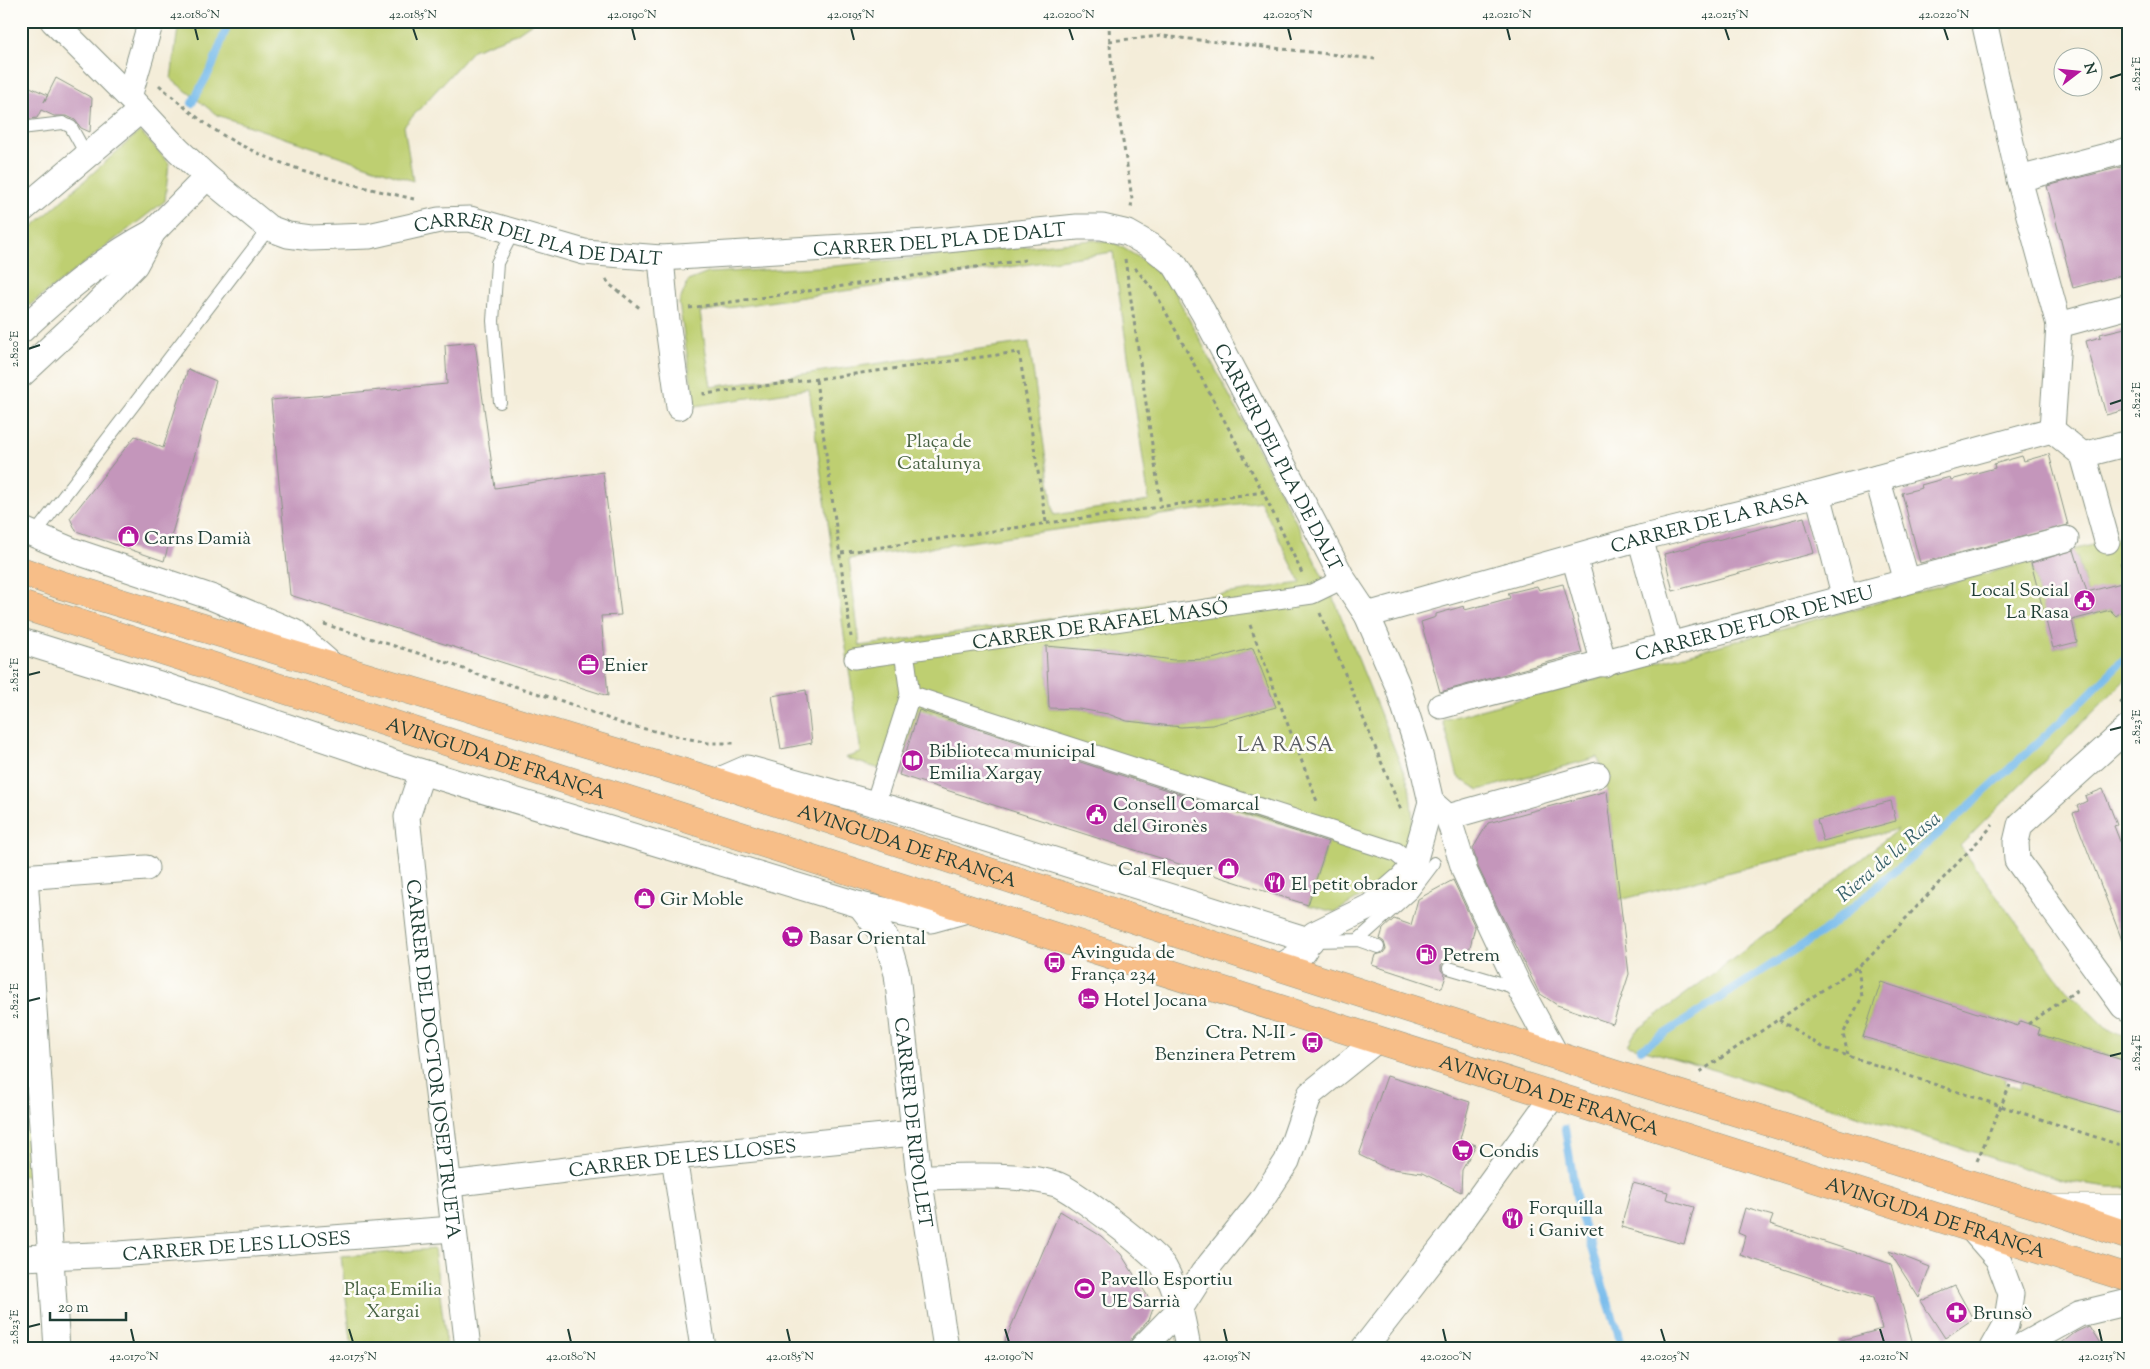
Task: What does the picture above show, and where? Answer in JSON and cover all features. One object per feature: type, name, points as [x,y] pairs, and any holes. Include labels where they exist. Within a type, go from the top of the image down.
[{"type":"main road","name":"AVINGUDA DE FRANÇA","points":[[21,571],[55,584],[715,782],[1556,1055],[2050,1209],[2129,1236]]},
{"type":"main road","name":"AVINGUDA DE FRANÇA","points":[[21,605],[1377,1040],[2129,1278]]},
{"type":"street","name":"CARRER DEL PLA DE DALT","points":[[53,21],[135,103],[178,150],[207,177],[269,228],[288,235],[311,238],[369,236],[439,220],[470,219],[514,230],[584,252],[662,258],[927,242],[1078,226],[1102,227],[1126,244],[1151,246],[1176,265],[1203,312],[1343,579],[1367,615],[1397,684],[1440,809]]},
{"type":"street","points":[[21,211],[87,156],[135,103],[150,21]]},
{"type":"street","points":[[1984,21],[2019,179],[2059,325],[2052,430],[2083,456],[2106,541]]},
{"type":"street","points":[[2019,179],[2129,150]]},
{"type":"street","points":[[21,375],[93,308],[135,265],[153,232],[207,177]]},
{"type":"street","points":[[21,330],[124,247],[153,232]]},
{"type":"street","points":[[662,258],[666,314],[679,407]]},
{"type":"street","points":[[2059,325],[2129,306]]},
{"type":"street","name":"CARRER DE LA RASA","points":[[1367,615],[1640,538],[1818,494],[2052,430]]},
{"type":"street","points":[[2083,456],[2129,443]]},
{"type":"street","points":[[1877,478],[1907,581]]},
{"type":"street","points":[[1818,494],[1845,598]]},
{"type":"street","name":"AVINGUDA DE FRANÇA","points":[[28,532],[149,578],[211,597],[294,632],[335,668]]},
{"type":"street","points":[[1640,538],[1670,646]]},
{"type":"street","name":"CARRER DE FLOR DE NEU","points":[[1441,706],[2066,540]]},
{"type":"street","points":[[1574,556],[1604,664]]},
{"type":"street","name":"CARRER DE RAFAEL MASÓ","points":[[854,659],[1312,594],[1343,579]]},
{"type":"street","name":"AVINGUDA DE FRANÇA","points":[[21,641],[169,686],[422,772],[860,905],[931,920],[971,910]]},
{"type":"street","points":[[875,804],[910,695],[904,651]]},
{"type":"street","points":[[910,695],[1329,831],[1396,852],[1441,862],[1465,872],[1520,989],[1556,1055]]},
{"type":"street","points":[[2121,718],[2020,826],[2016,842],[2017,860],[2123,1006],[2129,1010]]},
{"type":"street","name":"AVINGUDA DE FRANÇA","points":[[715,782],[747,768],[875,804],[1311,941]]},
{"type":"street","name":"CARRER DEL DOCTOR JOSEP TRUETA","points":[[422,772],[408,817],[426,992],[468,1348]]},
{"type":"street","points":[[1440,809],[1597,775]]},
{"type":"street","points":[[1440,809],[1441,862]]},
{"type":"street","points":[[1440,809],[1441,862]]},
{"type":"street","points":[[1280,966],[1304,952],[1314,934],[1371,906],[1402,879],[1441,862]]},
{"type":"street","points":[[1073,867],[1098,907]]},
{"type":"street","points":[[57,1348],[52,1256],[23,876],[146,868]]},
{"type":"street","name":"CARRER DE RIPOLLET","points":[[860,905],[888,940],[897,974],[919,1177],[946,1348]]},
{"type":"street","points":[[1142,1348],[1180,1309],[1203,1273],[1261,1201],[1287,1161],[1310,1094],[1377,1040]]},
{"type":"street","points":[[1364,1348],[1455,1231],[1553,1096]]},
{"type":"street","name":"CARRER DE LES LLOSES","points":[[450,1184],[914,1133]]},
{"type":"street","points":[[674,1158],[703,1348]]},
{"type":"street","points":[[919,1177],[1002,1176],[1058,1184],[1120,1226],[1164,1266],[1180,1309],[1188,1348]]},
{"type":"street","points":[[2050,1209],[2129,1209]]},
{"type":"street","points":[[1970,1227],[1998,1259],[2011,1294],[2006,1325],[1993,1348]]},
{"type":"street","name":"CARRER DE LES LLOSES","points":[[21,1258],[119,1254],[453,1229]]},
{"type":"street","points":[[2018,1348],[2079,1314],[2129,1302]]},
{"type":"lane","points":[[21,128],[63,124],[71,127],[87,156]]},
{"type":"lane","points":[[28,532],[269,228]]},
{"type":"lane","points":[[500,402],[492,321],[497,263],[514,230]]},
{"type":"lane","points":[[1358,940],[1412,892],[1441,862]]},
{"type":"lane","points":[[1311,941],[1358,940],[1378,947]]},
{"type":"lane","points":[[1449,968],[1520,989]]},
{"type":"path","points":[[1109,21],[1109,41],[1132,198],[1126,244],[1162,506]]},
{"type":"path","points":[[1109,41],[1162,36],[1375,59]]},
{"type":"path","points":[[1126,244],[1155,292],[1263,492],[1312,594]]},
{"type":"path","points":[[693,317],[691,308],[1033,259]]},
{"type":"path","points":[[703,385],[704,394],[1019,352],[1046,522]]},
{"type":"path","points":[[816,380],[854,659]]},
{"type":"path","points":[[841,553],[1263,492]]},
{"type":"path","points":[[1242,604],[1329,831]]},
{"type":"path","points":[[322,623],[443,661],[479,675],[562,701],[623,724],[708,743],[738,743]]},
{"type":"path","points":[[2121,718],[2128,696]]},
{"type":"path","points":[[1695,1075],[1866,962],[1907,915],[1953,870],[1999,819]]},
{"type":"path","points":[[1848,1055],[1843,1034],[1862,997],[1858,967]]},
{"type":"path","points":[[2028,1024],[2100,975]]},
{"type":"path","points":[[1779,1020],[1824,1048],[2129,1148]]},
{"type":"path","points":[[1976,1164],[2010,1085]]},
{"type":"green space","points":[[179,21],[535,21],[516,34],[473,50],[404,126],[413,181],[217,115],[171,79]]},
{"type":"green space","points":[[140,131],[169,163],[165,201],[21,312],[21,237]]},
{"type":"green space","name":"Plaça de Catalunya","points":[[1093,240],[1115,243],[1143,260],[1170,283],[1293,516],[1336,604],[1409,785],[1413,819],[1399,865],[1380,886],[1335,912],[1308,905],[1329,839],[920,709],[899,775],[845,758],[861,753],[809,389],[695,406],[679,303],[688,281],[708,273],[835,266]],"holes":[[[1113,252],[1149,501],[1054,515],[1029,342],[711,387],[700,312]],[[1260,501],[1301,583],[860,646],[849,559]],[[1046,646],[1173,660],[1212,659],[1253,648],[1275,707],[1212,725],[1181,727],[1127,721],[1108,714],[1079,709],[1049,708]]]},
{"type":"green space","points":[[2129,535],[2129,595],[2087,592],[2077,556],[2032,568],[2054,648],[2077,642],[2072,620],[2110,610],[2116,616],[2129,606],[2129,676],[1960,846],[2065,988],[2108,1030],[2129,1038],[2129,1061],[2038,1034],[2040,1028],[2018,1026],[1881,983],[1863,1037],[2006,1078],[2005,1084],[2019,1089],[2021,1083],[2129,1115],[2129,1187],[2109,1187],[2064,1181],[1718,1071],[1628,1045],[1636,1031],[1792,915],[1898,829],[1620,900],[1607,791],[1598,757],[1479,790],[1458,777],[1443,720]]},
{"type":"green space","points":[[21,1071],[25,1071],[33,1175],[21,1176]]},
{"type":"green space","name":"Plaça Emilia Xargai","points":[[434,1249],[447,1348],[352,1348],[341,1256]]},
{"type":"building","points":[[56,78],[92,98],[90,132],[81,128],[75,120],[67,116],[54,116],[41,110],[37,118],[21,120],[21,83],[48,95]]},
{"type":"building","points":[[2129,165],[2129,273],[2073,288],[2047,186]]},
{"type":"building","points":[[2129,327],[2129,409],[2106,415],[2086,341],[2101,337],[2100,334]]},
{"type":"building","points":[[475,342],[495,488],[603,472],[621,615],[601,616],[608,696],[290,595],[271,400],[447,384],[445,345]]},
{"type":"building","points":[[188,369],[216,381],[164,561],[76,531],[70,518],[135,436],[163,448]]},
{"type":"building","points":[[2049,454],[2068,525],[1920,563],[1902,493],[1922,488],[1921,485],[1950,477],[1951,480],[1995,468],[1994,464],[2022,456],[2024,461]]},
{"type":"building","points":[[1804,517],[1814,553],[1673,591],[1664,554]]},
{"type":"building","name":"Local Social La Rasa","points":[[2074,550],[2087,592],[2129,581],[2129,606],[2116,616],[2110,610],[2072,620],[2077,642],[2053,648],[2031,563]]},
{"type":"building","points":[[1563,584],[1582,653],[1440,692],[1421,622],[1436,617],[1436,614],[1464,606],[1465,610],[1510,598],[1508,593],[1537,586],[1539,590]]},
{"type":"building","points":[[1046,646],[1173,660],[1212,659],[1253,648],[1276,707],[1212,725],[1181,727],[1127,721],[1108,714],[1079,709],[1049,708]]},
{"type":"building","points":[[806,690],[812,743],[781,749],[772,696]]},
{"type":"building","points":[[919,710],[1328,842],[1308,905],[899,775]]},
{"type":"building","points":[[2103,789],[2117,825],[2114,826],[2129,864],[2127,953],[2073,813],[2079,811],[2077,806],[2087,801],[2085,796]]},
{"type":"building","points":[[1607,791],[1629,974],[1613,1024],[1557,1005],[1539,993],[1478,867],[1473,848],[1488,823]]},
{"type":"building","points":[[1891,801],[1896,821],[1823,841],[1817,820]]},
{"type":"building","points":[[1453,880],[1475,927],[1468,955],[1455,951],[1452,960],[1447,960],[1441,965],[1441,970],[1446,976],[1442,988],[1372,965],[1375,955],[1383,953],[1386,949],[1384,942],[1380,939],[1383,929],[1394,919],[1411,925],[1418,899]]},
{"type":"building","points":[[1881,982],[2018,1026],[2020,1021],[2040,1028],[2038,1034],[2129,1062],[2129,1115],[1863,1037]]},
{"type":"building","points":[[1387,1076],[1470,1102],[1460,1139],[1476,1145],[1462,1170],[1461,1192],[1422,1173],[1386,1168],[1359,1155]]},
{"type":"building","points":[[1633,1183],[1668,1192],[1666,1199],[1694,1207],[1684,1244],[1621,1227]]},
{"type":"building","points":[[1745,1208],[1773,1216],[1770,1224],[1891,1264],[1914,1348],[1839,1348],[1838,1341],[1882,1329],[1873,1298],[1740,1255],[1745,1236],[1738,1233]]},
{"type":"building","name":"Pavello Esportiu UE Sarrià","points":[[1060,1211],[1101,1236],[1121,1254],[1154,1306],[1149,1320],[1132,1338],[1128,1348],[1002,1348]]},
{"type":"building","points":[[1889,1251],[1930,1267],[1919,1298]]},
{"type":"building","points":[[1955,1286],[1973,1319],[1945,1338],[1921,1301]]},
{"type":"building","points":[[2089,1326],[2103,1348],[2055,1348],[2076,1332]]},
{"type":"waterway","points":[[192,103],[212,67],[229,21]]},
{"type":"waterway","name":"Riera de la Rasa","points":[[1641,1049],[1827,929],[1943,830],[2074,709],[2129,654]]},
{"type":"waterway","name":"Riera de la Rasa","points":[[1565,1129],[1578,1207],[1618,1333],[1621,1348]]},
{"type":"place","name":"Carns Damià","points":[[128,537]]},
{"type":"place","name":"Local Social La Rasa","points":[[2085,600]]},
{"type":"place","name":"Enier","points":[[588,664]]},
{"type":"place","name":"Biblioteca municipal Emilia Xargay","points":[[913,761]]},
{"type":"place","name":"Consell Comarcal del Gironès","points":[[1097,814]]},
{"type":"place","name":"Cal Flequer","points":[[1229,868]]},
{"type":"place","name":"El petit obrador","points":[[1275,883]]},
{"type":"place","name":"Gir Moble","points":[[644,898]]},
{"type":"place","name":"Basar Oriental","points":[[793,937]]},
{"type":"place","name":"Petrem","points":[[1427,954]]},
{"type":"place","name":"Avinguda de França 234","points":[[1055,962]]},
{"type":"place","name":"Hotel Jocana","points":[[1088,999]]},
{"type":"place","name":"Ctra. N-II - Benzinera Petrem","points":[[1312,1042]]},
{"type":"place","name":"Condis","points":[[1463,1150]]},
{"type":"place","name":"Forquilla i Ganivet","points":[[1513,1218]]},
{"type":"place","name":"Pavello Esportiu UE Sarrià","points":[[1085,1289]]},
{"type":"place","name":"Brunsò","points":[[1957,1312]]},
{"type":"district","name":"LA RASA","points":[[1286,744]]}]
